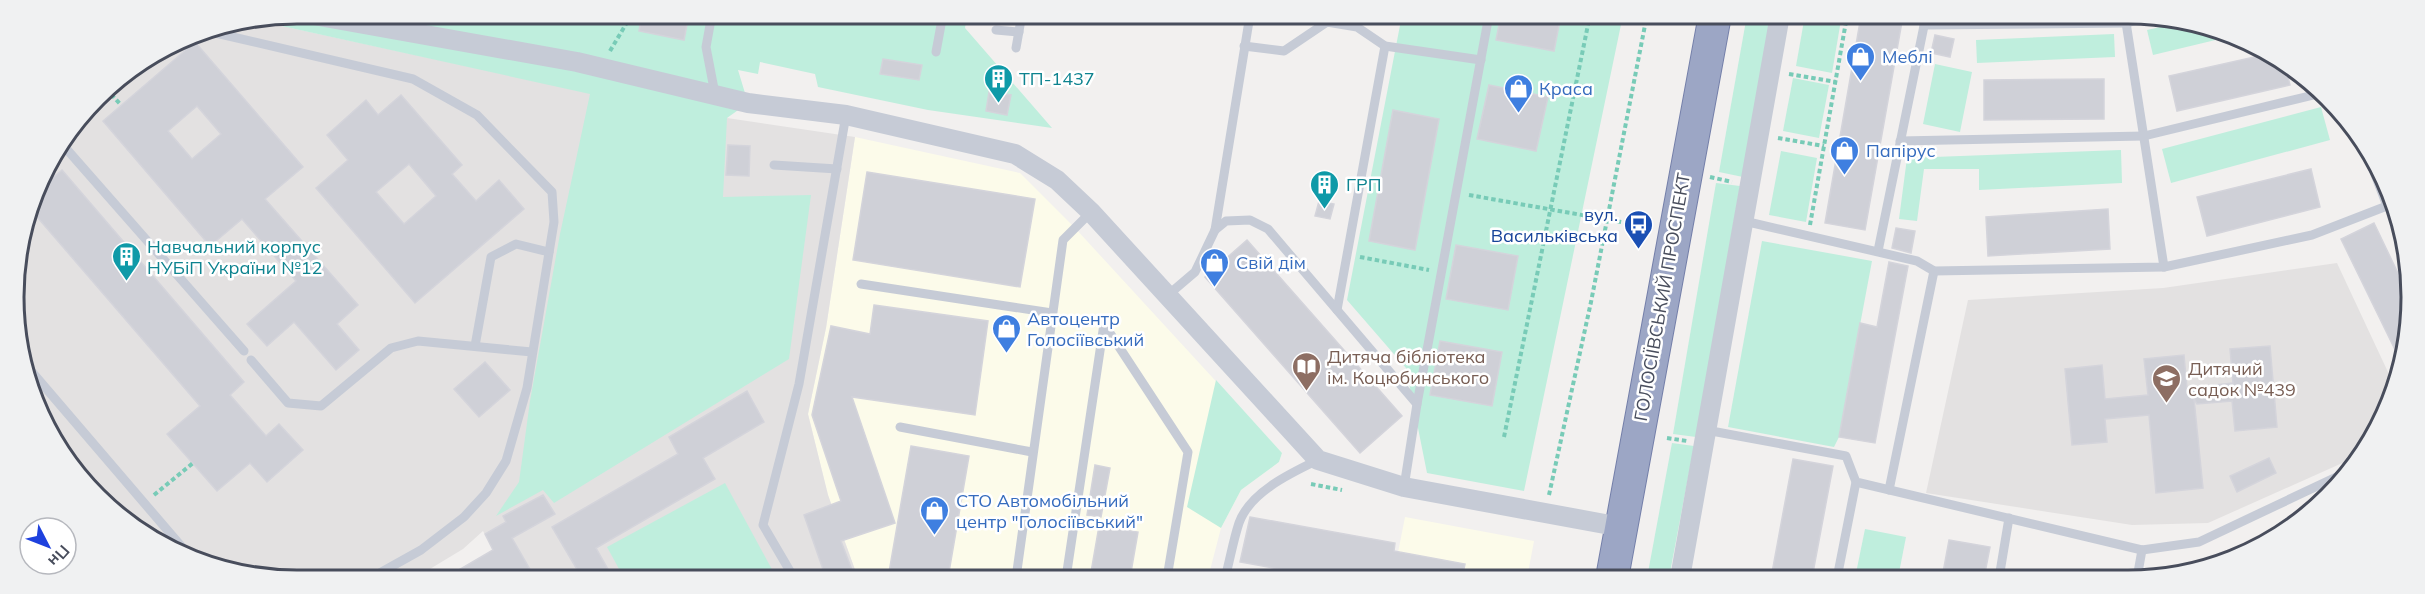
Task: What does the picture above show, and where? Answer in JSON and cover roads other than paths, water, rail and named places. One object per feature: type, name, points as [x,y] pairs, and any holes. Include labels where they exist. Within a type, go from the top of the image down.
[{"type":"highway","name":"ГОЛОСІЇВСЬКИЙ ПРОСПЕКТ","points":[[1613,570],[1713,24]]},
{"type":"street","points":[[364,24],[594,66],[748,103],[846,116],[1015,154],[1057,180],[1091,212],[1318,460],[1404,487],[1621,527]]},
{"type":"street","points":[[1681,570],[1778,24]]},
{"type":"lane","points":[[710,24],[706,47],[715,96]]},
{"type":"lane","points":[[936,52],[941,24]]},
{"type":"lane","points":[[1016,48],[1020,24]]},
{"type":"lane","points":[[1168,295],[1195,272],[1215,230],[1248,24]]},
{"type":"lane","points":[[1244,46],[1284,51],[1324,24]]},
{"type":"lane","points":[[1339,24],[1357,27],[1385,46],[1481,60]]},
{"type":"lane","points":[[1404,487],[1417,404],[1487,24]]},
{"type":"lane","points":[[1878,251],[1924,24]]},
{"type":"lane","points":[[2127,24],[2164,267]]},
{"type":"lane","points":[[996,30],[1019,33]]},
{"type":"lane","points":[[221,34],[413,79],[477,115],[552,192],[554,222],[526,388],[506,461],[486,493],[464,517],[421,550],[382,570]]},
{"type":"lane","points":[[1337,310],[1385,46]]},
{"type":"lane","points":[[1900,141],[2144,136],[2311,95]]},
{"type":"lane","points":[[789,570],[763,525],[799,384],[846,116]]},
{"type":"lane","points":[[67,150],[243,351]]},
{"type":"lane","points":[[774,165],[837,169]]},
{"type":"lane","points":[[1744,221],[1917,261],[1934,272],[2164,267],[2312,235],[2386,207]]},
{"type":"lane","points":[[1017,570],[1063,240],[1091,212]]},
{"type":"lane","points":[[1215,230],[1226,221],[1250,220],[1268,229],[1417,404]]},
{"type":"lane","points":[[475,346],[491,257],[516,244],[549,252]]},
{"type":"lane","points":[[1889,490],[1934,272]]},
{"type":"lane","points":[[861,284],[1053,313]]},
{"type":"lane","points":[[1067,570],[1104,324],[1188,452],[1168,570]]},
{"type":"lane","points":[[251,360],[288,403],[321,406],[391,348],[417,341],[532,352]]},
{"type":"lane","points":[[36,377],[177,542]]},
{"type":"lane","points":[[900,427],[1032,453]]},
{"type":"lane","points":[[1706,430],[1846,456],[1856,482],[1839,570]]},
{"type":"lane","points":[[1228,570],[1239,521],[1259,495],[1283,477],[1318,460]]},
{"type":"lane","points":[[1856,482],[2142,550],[2199,542],[2330,480]]},
{"type":"lane","points":[[2000,570],[2009,518]]},
{"type":"lane","points":[[2139,569],[2142,550]]},
{"type":"place","name":"Меблі","points":[[1861,82]]},
{"type":"place","name":"ТП-1437","points":[[998,104]]},
{"type":"place","name":"Краса","points":[[1518,114]]},
{"type":"place","name":"Папірус","points":[[1845,176]]},
{"type":"place","name":"ГРП","points":[[1325,210]]},
{"type":"place","name":"вул. Васильківська","points":[[1639,250]]},
{"type":"place","name":"Навчальний корпус НУБіП України №12","points":[[126,282]]},
{"type":"place","name":"Свій дім","points":[[1215,288]]},
{"type":"place","name":"Автоцентр Голосіївський","points":[[1006,354]]},
{"type":"place","name":"Дитяча бібліотека ім. Коцюбинського","points":[[1306,392]]},
{"type":"place","name":"Дитячий садок №439","points":[[2167,404]]},
{"type":"place","name":"СТО Автомобільний центр \"Голосіївський\"","points":[[935,536]]}]
